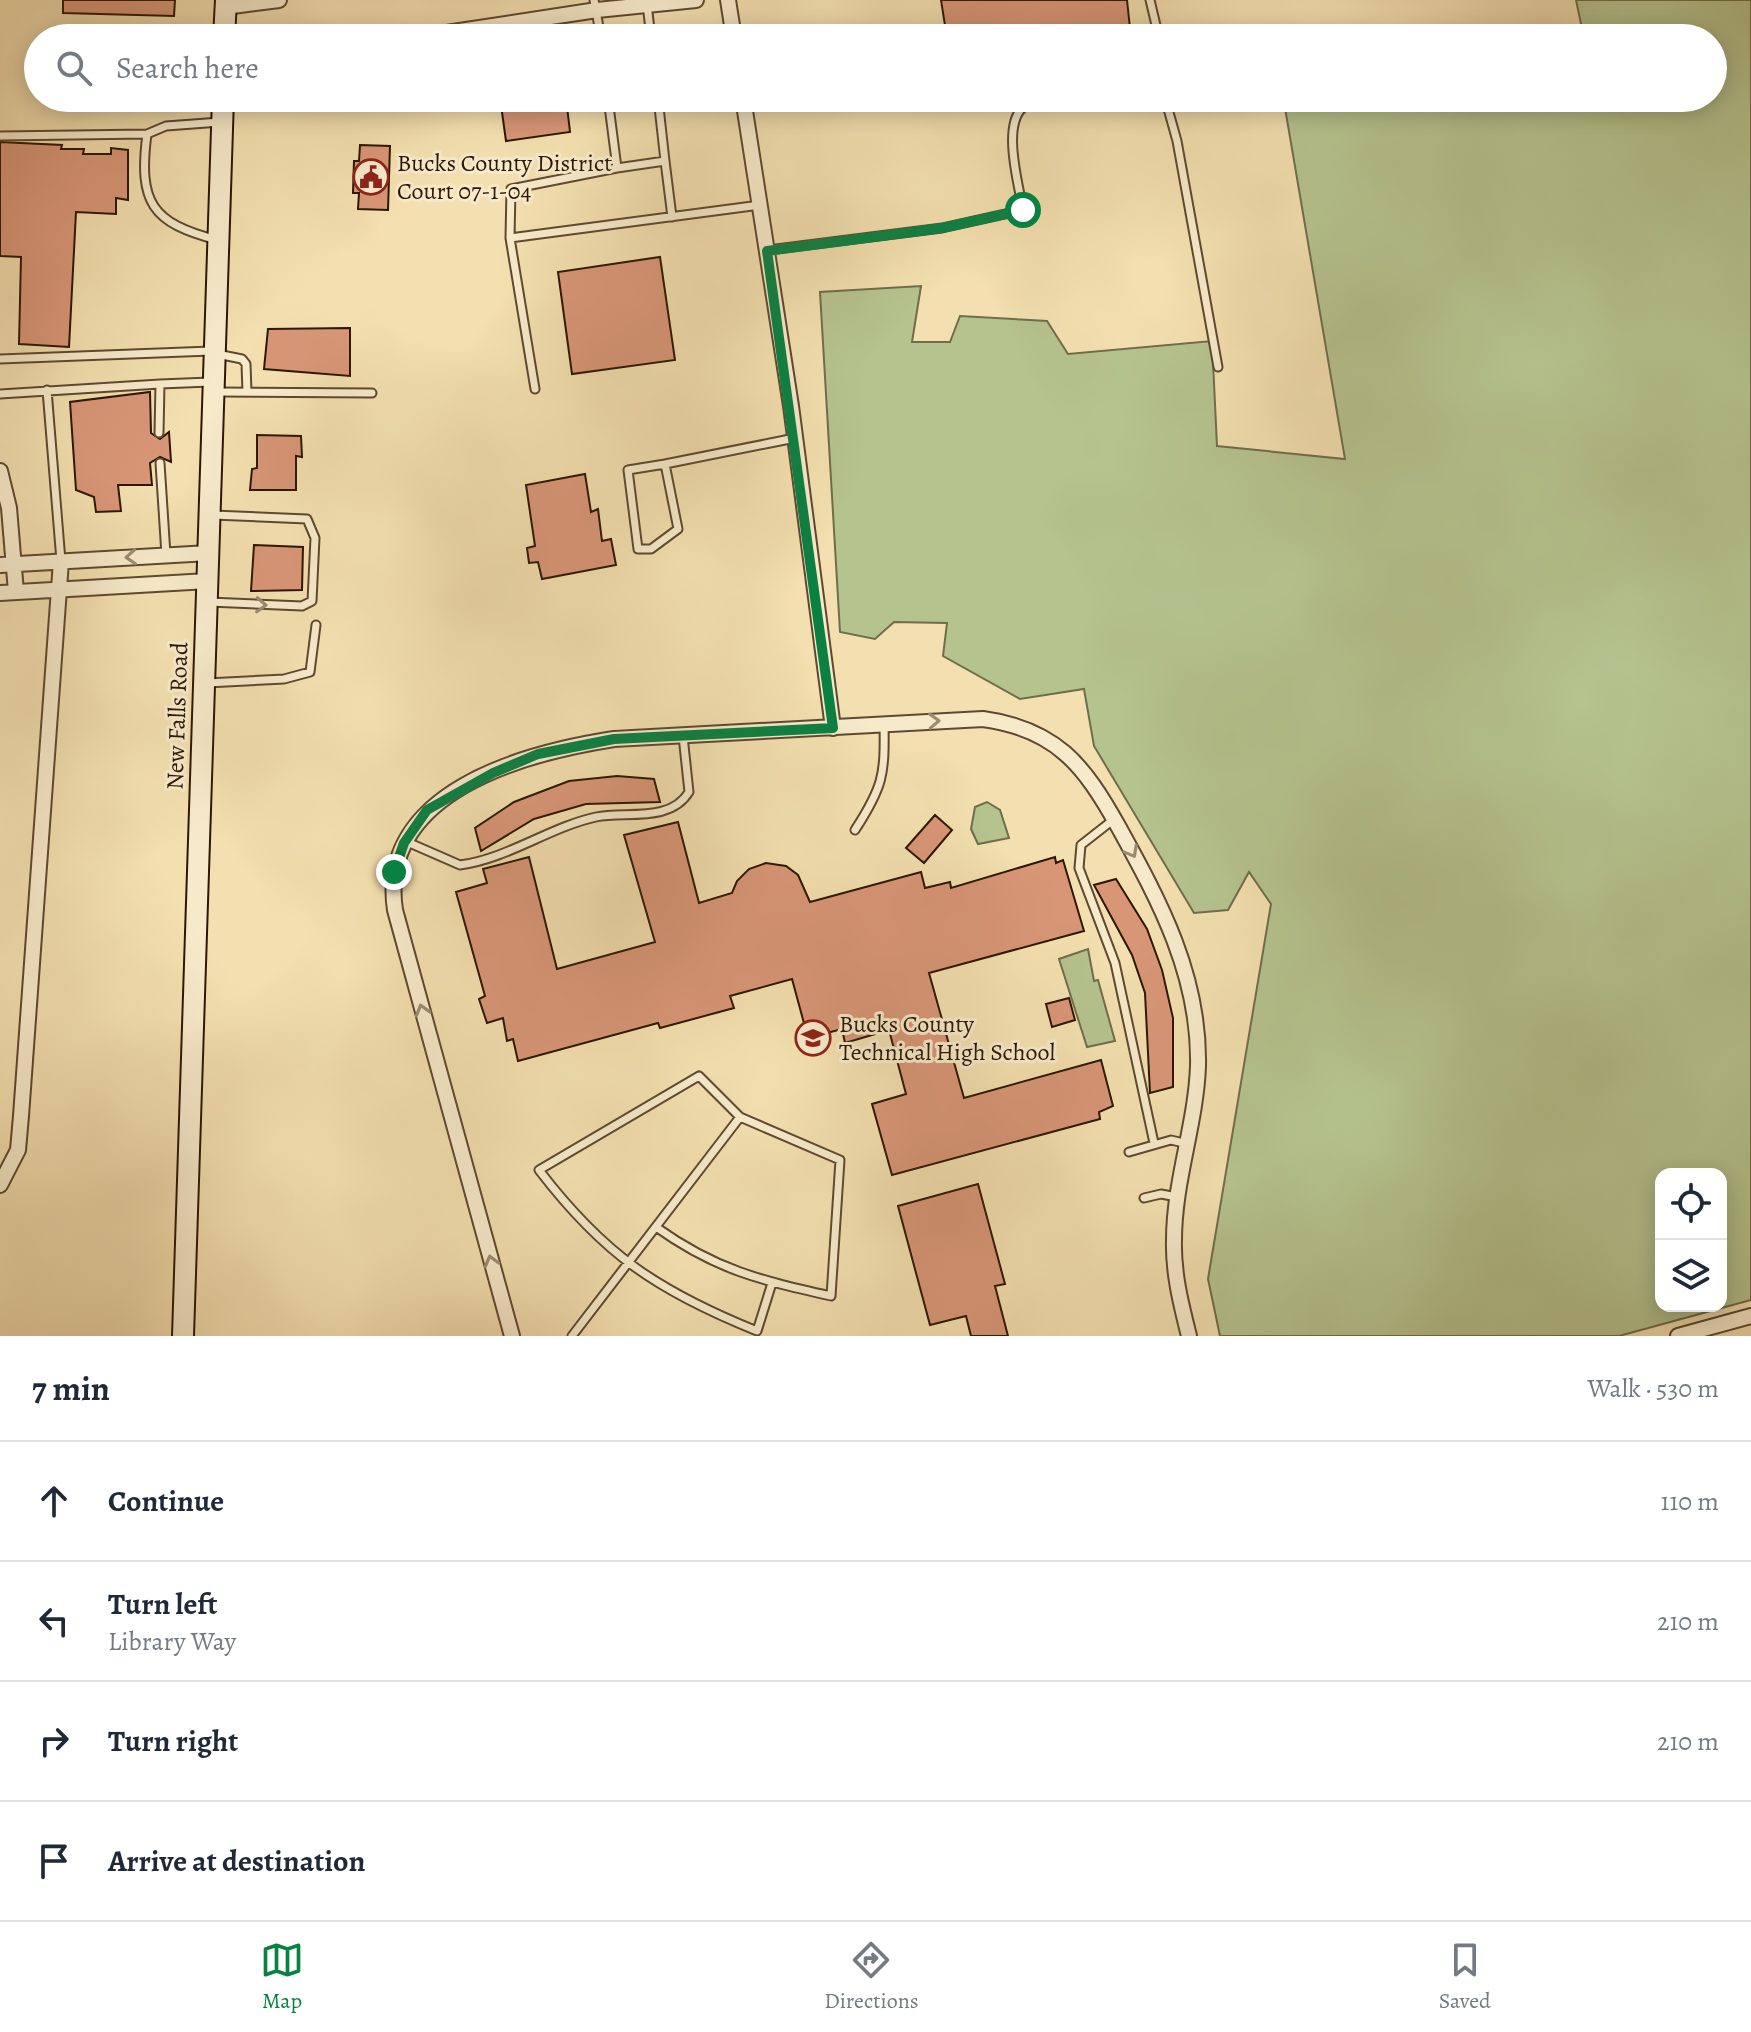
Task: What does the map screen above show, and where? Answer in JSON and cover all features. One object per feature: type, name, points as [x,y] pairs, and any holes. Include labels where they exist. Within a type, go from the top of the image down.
[{"type":"main road","points":[[225,24],[226,4]]},
{"type":"main road","name":"New Falls Road","points":[[183,1336],[216,387],[222,112]]},
{"type":"street","points":[[226,4],[279,0]]},
{"type":"street","points":[[491,24],[596,5],[696,0]]},
{"type":"street","points":[[728,0],[732,24]]},
{"type":"street","points":[[745,112],[795,438],[833,728]]},
{"type":"street","points":[[0,471],[9,508],[7,565],[16,592]]},
{"type":"street","points":[[7,565],[209,553]]},
{"type":"street","points":[[0,1185],[18,1150],[61,561]]},
{"type":"street","points":[[0,593],[208,581]]},
{"type":"street","points":[[512,1336],[395,910],[394,872],[415,823],[445,797],[538,754],[614,739],[983,719],[1022,727],[1042,735],[1085,772],[1170,926],[1190,986],[1198,1061],[1179,1198],[1174,1269],[1189,1336]]},
{"type":"street","points":[[1678,1336],[1751,1316]]},
{"type":"lane","points":[[1150,0],[1156,24]]},
{"type":"lane","points":[[647,3],[649,24]]},
{"type":"lane","points":[[610,112],[617,168]]},
{"type":"lane","points":[[660,112],[672,217]]},
{"type":"lane","points":[[767,251],[942,228],[1023,210],[1012,142],[1019,112]]},
{"type":"lane","points":[[1169,112],[1177,141],[1218,367]]},
{"type":"lane","points":[[0,136],[147,134],[166,126],[222,122]]},
{"type":"lane","points":[[147,134],[142,168],[149,195],[161,217],[179,230],[220,241]]},
{"type":"lane","points":[[535,389],[510,238],[511,189],[665,161]]},
{"type":"lane","points":[[510,238],[760,205]]},
{"type":"lane","points":[[0,359],[217,352],[242,359],[246,364],[247,392]]},
{"type":"lane","points":[[159,433],[160,384]]},
{"type":"lane","points":[[0,394],[160,384],[247,392],[372,393]]},
{"type":"lane","points":[[47,390],[61,561]]},
{"type":"lane","points":[[665,464],[678,529],[651,549],[638,549],[628,470],[795,438]]},
{"type":"lane","points":[[160,463],[166,555]]},
{"type":"lane","points":[[207,602],[302,606],[312,601],[315,538],[307,519],[210,515]]},
{"type":"lane","points":[[205,683],[284,679],[310,672],[316,625]]},
{"type":"lane","points":[[855,830],[879,793],[884,764],[884,724]]},
{"type":"lane","points":[[405,841],[460,865],[468,864],[596,817],[647,814],[679,804],[689,792],[683,736]]},
{"type":"lane","points":[[1114,820],[1081,845],[1079,868],[1115,963],[1154,1143]]},
{"type":"lane","points":[[656,1227],[713,1264],[772,1283],[831,1296],[840,1160],[740,1117],[699,1076],[539,1170],[627,1265],[695,1306],[756,1333],[772,1283]]},
{"type":"lane","points":[[572,1336],[740,1117]]},
{"type":"lane","points":[[1129,1152],[1171,1140],[1188,1144]]},
{"type":"lane","points":[[1144,1198],[1161,1194],[1179,1198]]},
{"type":"green space","points":[[1576,0],[1751,0],[1751,1300],[1727,1307],[1727,1168],[1655,1168],[1655,1312],[1707,1312],[1619,1336],[1220,1336],[1208,1279],[1271,904],[1249,872],[1228,910],[1194,913],[1094,746],[1084,689],[1020,699],[943,656],[947,623],[894,622],[875,639],[840,632],[820,292],[921,286],[912,342],[950,342],[960,316],[1047,321],[1068,354],[1212,341],[1217,446],[1345,459],[1286,112],[1727,112],[1727,24],[1581,24]]},
{"type":"green space","points":[[987,802],[1000,810],[1009,838],[978,844],[971,829],[975,807]]},
{"type":"green space","points":[[1088,949],[1094,981],[1098,980],[1115,1041],[1087,1047],[1059,959]]},
{"type":"building","points":[[63,0],[175,0],[174,16],[63,13]]},
{"type":"building","points":[[941,0],[1127,0],[1130,24],[945,24]]},
{"type":"building","points":[[502,112],[568,112],[570,132],[506,141]]},
{"type":"building","points":[[0,142],[62,145],[61,149],[84,149],[83,154],[111,154],[111,148],[128,150],[128,200],[116,198],[116,214],[76,212],[69,347],[19,344],[21,257],[0,256]]},
{"type":"building","name":"Bucks County District Court 07-1-04","points":[[360,145],[390,146],[388,210],[358,209],[359,193],[353,193],[354,161],[359,161]]},
{"type":"building","points":[[660,257],[675,360],[572,374],[558,272]]},
{"type":"building","points":[[350,328],[350,376],[264,369],[268,329]]},
{"type":"building","points":[[150,392],[151,433],[160,439],[169,432],[171,462],[160,457],[150,463],[152,485],[118,485],[121,511],[96,512],[94,497],[76,490],[70,402]]},
{"type":"building","points":[[257,435],[301,436],[302,457],[296,456],[296,490],[250,490],[252,469],[257,468]]},
{"type":"building","points":[[585,474],[591,512],[598,509],[602,541],[611,539],[616,565],[542,579],[538,562],[529,563],[527,548],[535,546],[526,485]]},
{"type":"building","points":[[254,545],[303,547],[302,590],[251,591]]},
{"type":"building","points":[[617,776],[654,779],[660,802],[586,804],[534,819],[481,851],[475,828],[514,802],[569,781]]},
{"type":"building","points":[[935,815],[952,830],[924,863],[906,848]]},
{"type":"building","points":[[678,822],[699,903],[732,893],[737,881],[749,869],[766,863],[786,866],[798,875],[810,902],[921,872],[925,888],[950,882],[951,888],[1055,857],[1056,863],[1063,860],[1084,931],[929,973],[964,1098],[1101,1060],[1113,1106],[1099,1112],[1100,1119],[892,1175],[872,1104],[906,1094],[889,1030],[845,1043],[842,1029],[808,1038],[792,979],[730,996],[734,1008],[660,1028],[658,1023],[518,1061],[513,1039],[507,1041],[503,1018],[487,1023],[479,999],[485,996],[456,892],[487,883],[483,869],[529,857],[557,969],[655,942],[624,835]]},
{"type":"building","points":[[1116,879],[1147,929],[1162,970],[1173,1018],[1173,1087],[1150,1093],[1145,993],[1132,955],[1094,885]]},
{"type":"building","points":[[1069,998],[1075,1020],[1052,1027],[1046,1004]]},
{"type":"building","points":[[978,1184],[1005,1284],[995,1286],[1008,1336],[971,1336],[966,1316],[930,1325],[898,1206]]},
{"type":"place","name":"Bucks County District Court 07-1-04","points":[[371,177]]},
{"type":"place","name":"Bucks County Technical High School","points":[[813,1038]]},
{"type":"route","points":[[394,872],[404,843],[415,823],[427,810],[445,797],[538,754],[614,739],[833,728],[791,406],[767,251],[942,228],[1023,210]]}]
